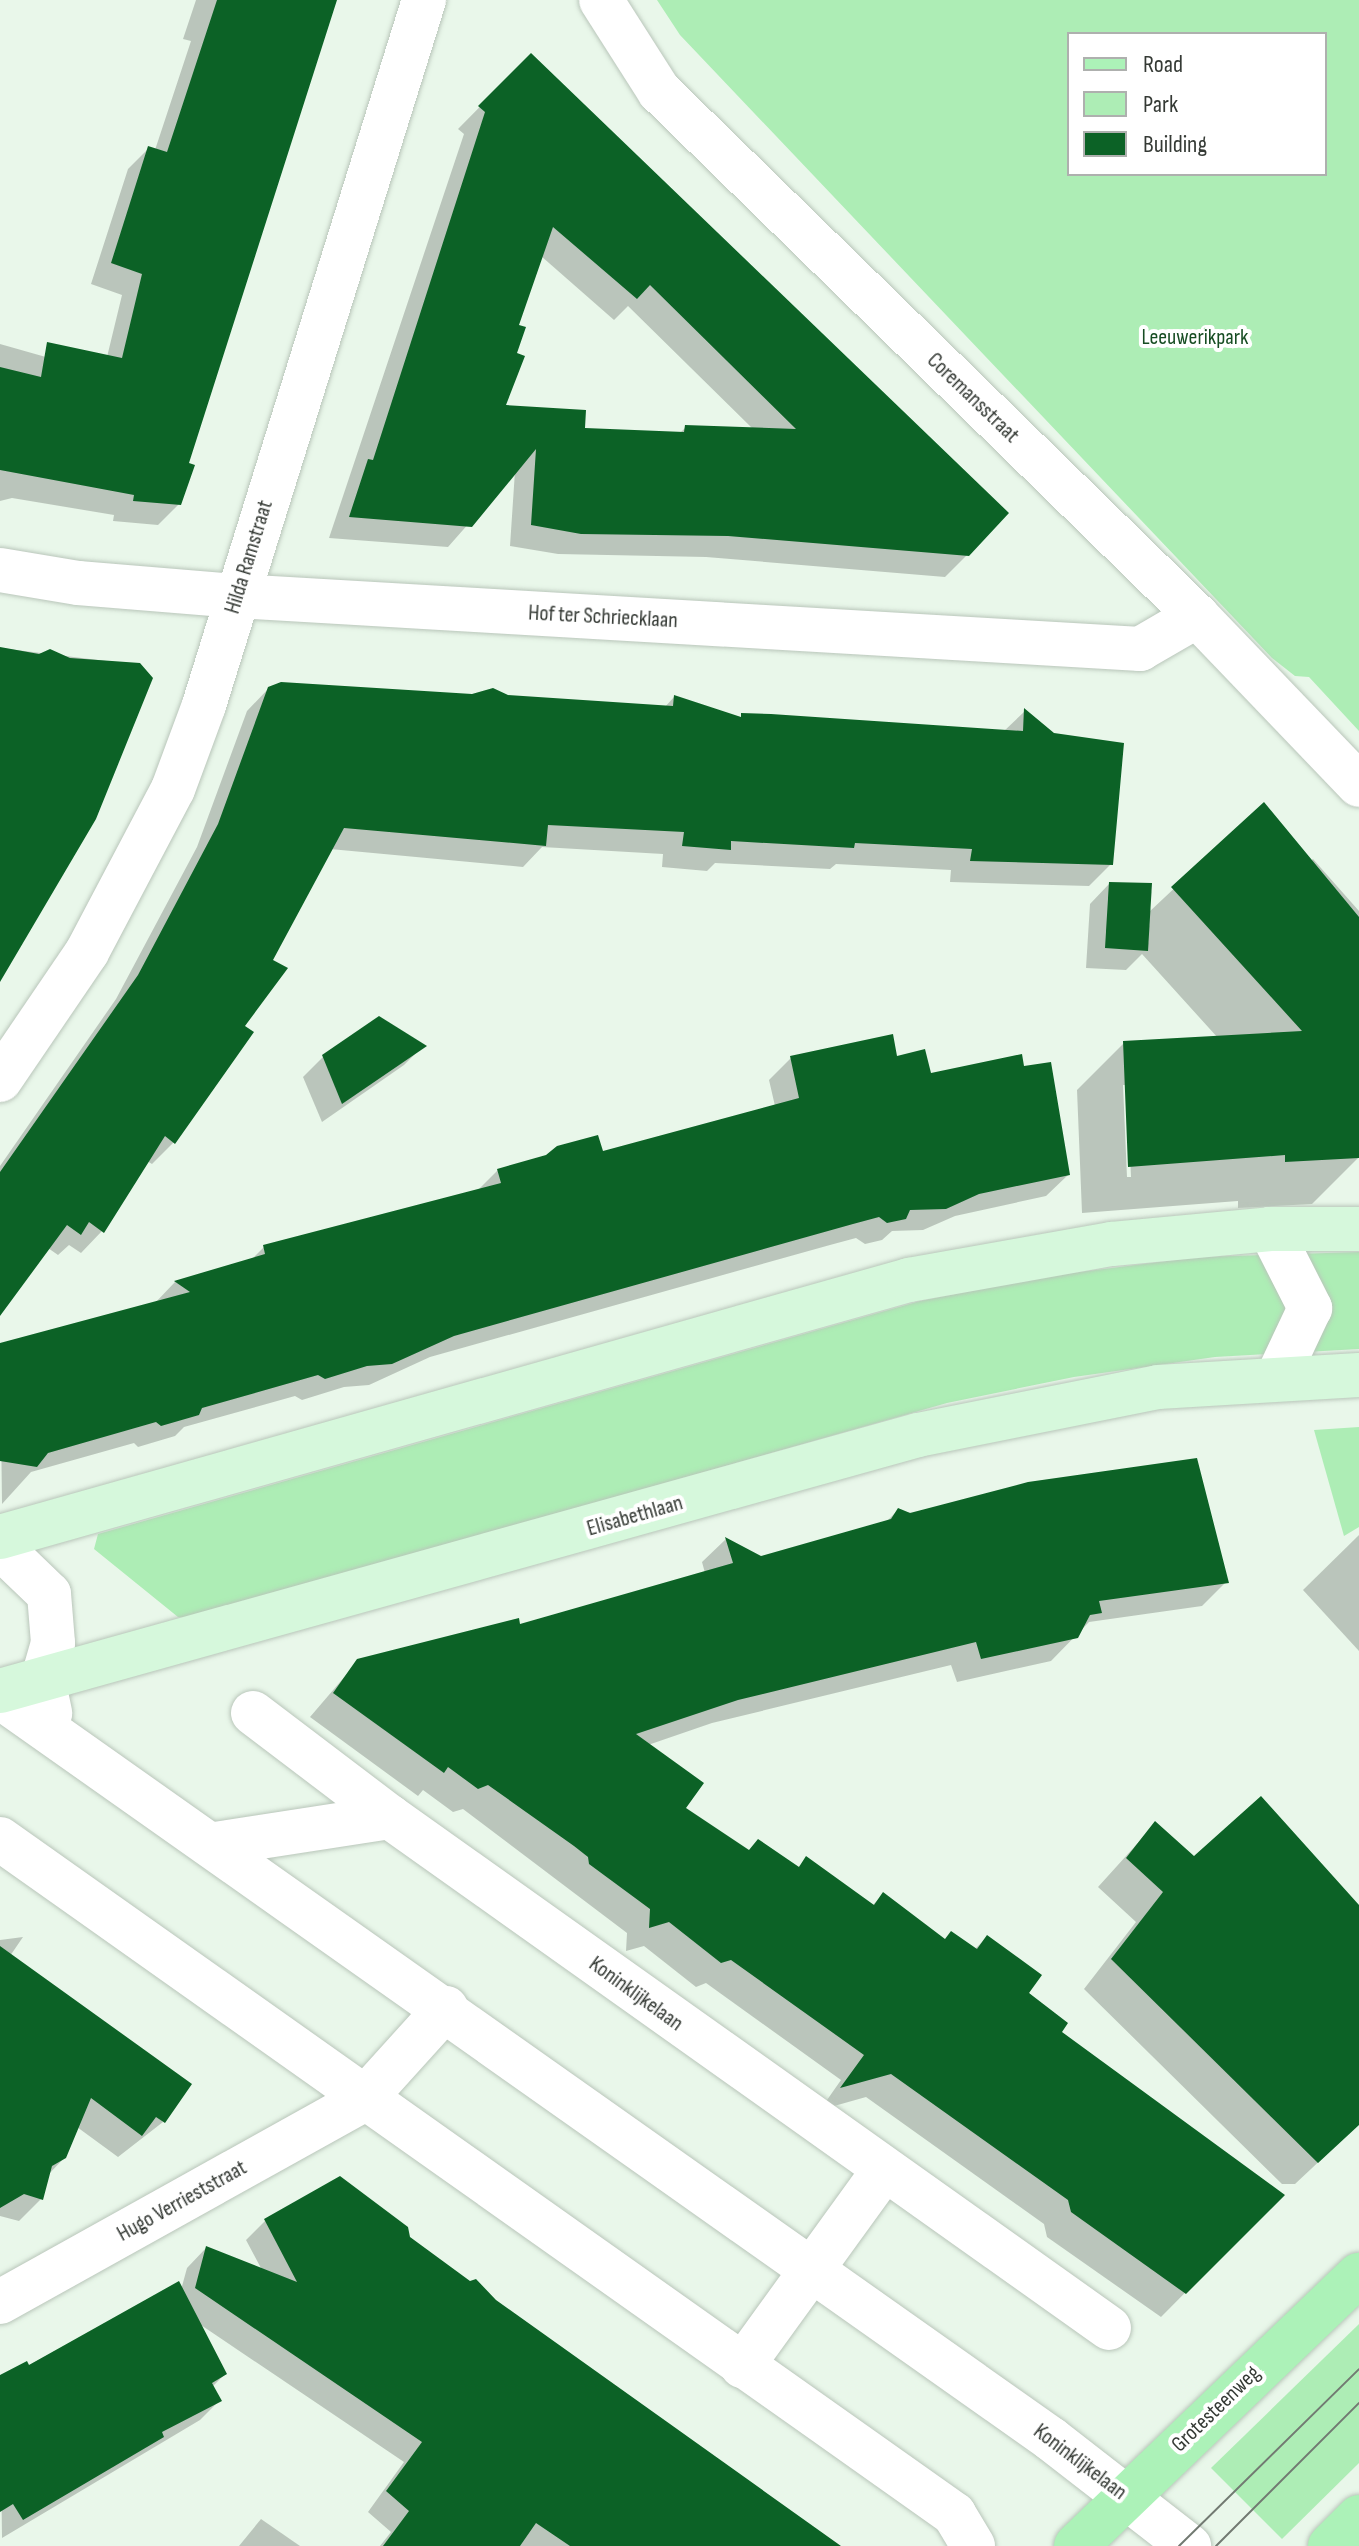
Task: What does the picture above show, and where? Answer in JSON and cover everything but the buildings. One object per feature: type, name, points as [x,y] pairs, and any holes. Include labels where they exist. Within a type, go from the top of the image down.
[{"type":"main road","points":[[0,1537],[909,1280],[1046,1253],[1270,1229],[1359,1229]]},
{"type":"main road","name":"Elisabethlaan","points":[[0,1691],[918,1435],[1158,1387],[1359,1375]]},
{"type":"main road","name":"Grotesteenweg","points":[[1076,2546],[1125,2495],[1359,2275]]},
{"type":"main road","points":[[1330,2546],[1359,2517]]},
{"type":"street","name":"Hilda Ramstraat","points":[[0,1080],[87,952],[133,871],[173,789],[237,596],[424,0]]},
{"type":"street","name":"Coremansstraat","points":[[601,0],[659,91],[1197,616],[1359,785]]},
{"type":"street","name":"Hof ter Schriecklaan","points":[[0,570],[78,583],[237,596],[1140,649],[1197,616]]},
{"type":"street","points":[[1270,1229],[1310,1308],[1277,1378]]},
{"type":"street","points":[[0,1547],[49,1594],[53,1643],[43,1679],[55,1735]]},
{"type":"street","name":"Koninklijkelaan","points":[[0,1697],[446,2008],[1125,2495],[1189,2546]]},
{"type":"street","name":"Koninklijkelaan","points":[[253,1713],[390,1817],[883,2171],[1109,2328]]},
{"type":"street","points":[[215,1844],[390,1817]]},
{"type":"street","points":[[0,1839],[363,2100],[954,2514],[973,2546]]},
{"type":"street","points":[[363,2100],[446,2008]]},
{"type":"street","name":"Hugo Verrieststraat","points":[[0,2302],[363,2100]]},
{"type":"street","points":[[742,2366],[883,2171]]},
{"type":"green space","name":"Leeuwerikpark","points":[[657,0],[1359,0],[1359,731],[1309,677],[1295,676],[1272,658],[680,35]]},
{"type":"green space","points":[[1359,1252],[1359,1349],[1215,1357],[1074,1377],[947,1403],[189,1618],[178,1617],[94,1549],[98,1534],[920,1301],[1048,1276],[1199,1257]]},
{"type":"green space","points":[[1359,1427],[1359,1527],[1344,1536],[1314,1430]]},
{"type":"green space","points":[[1359,2324],[1359,2463],[1282,2539],[1211,2468]]},
{"type":"tram line","points":[[1179,2546],[1359,2369]]},
{"type":"tram line","points":[[1216,2546],[1359,2403]]}]
